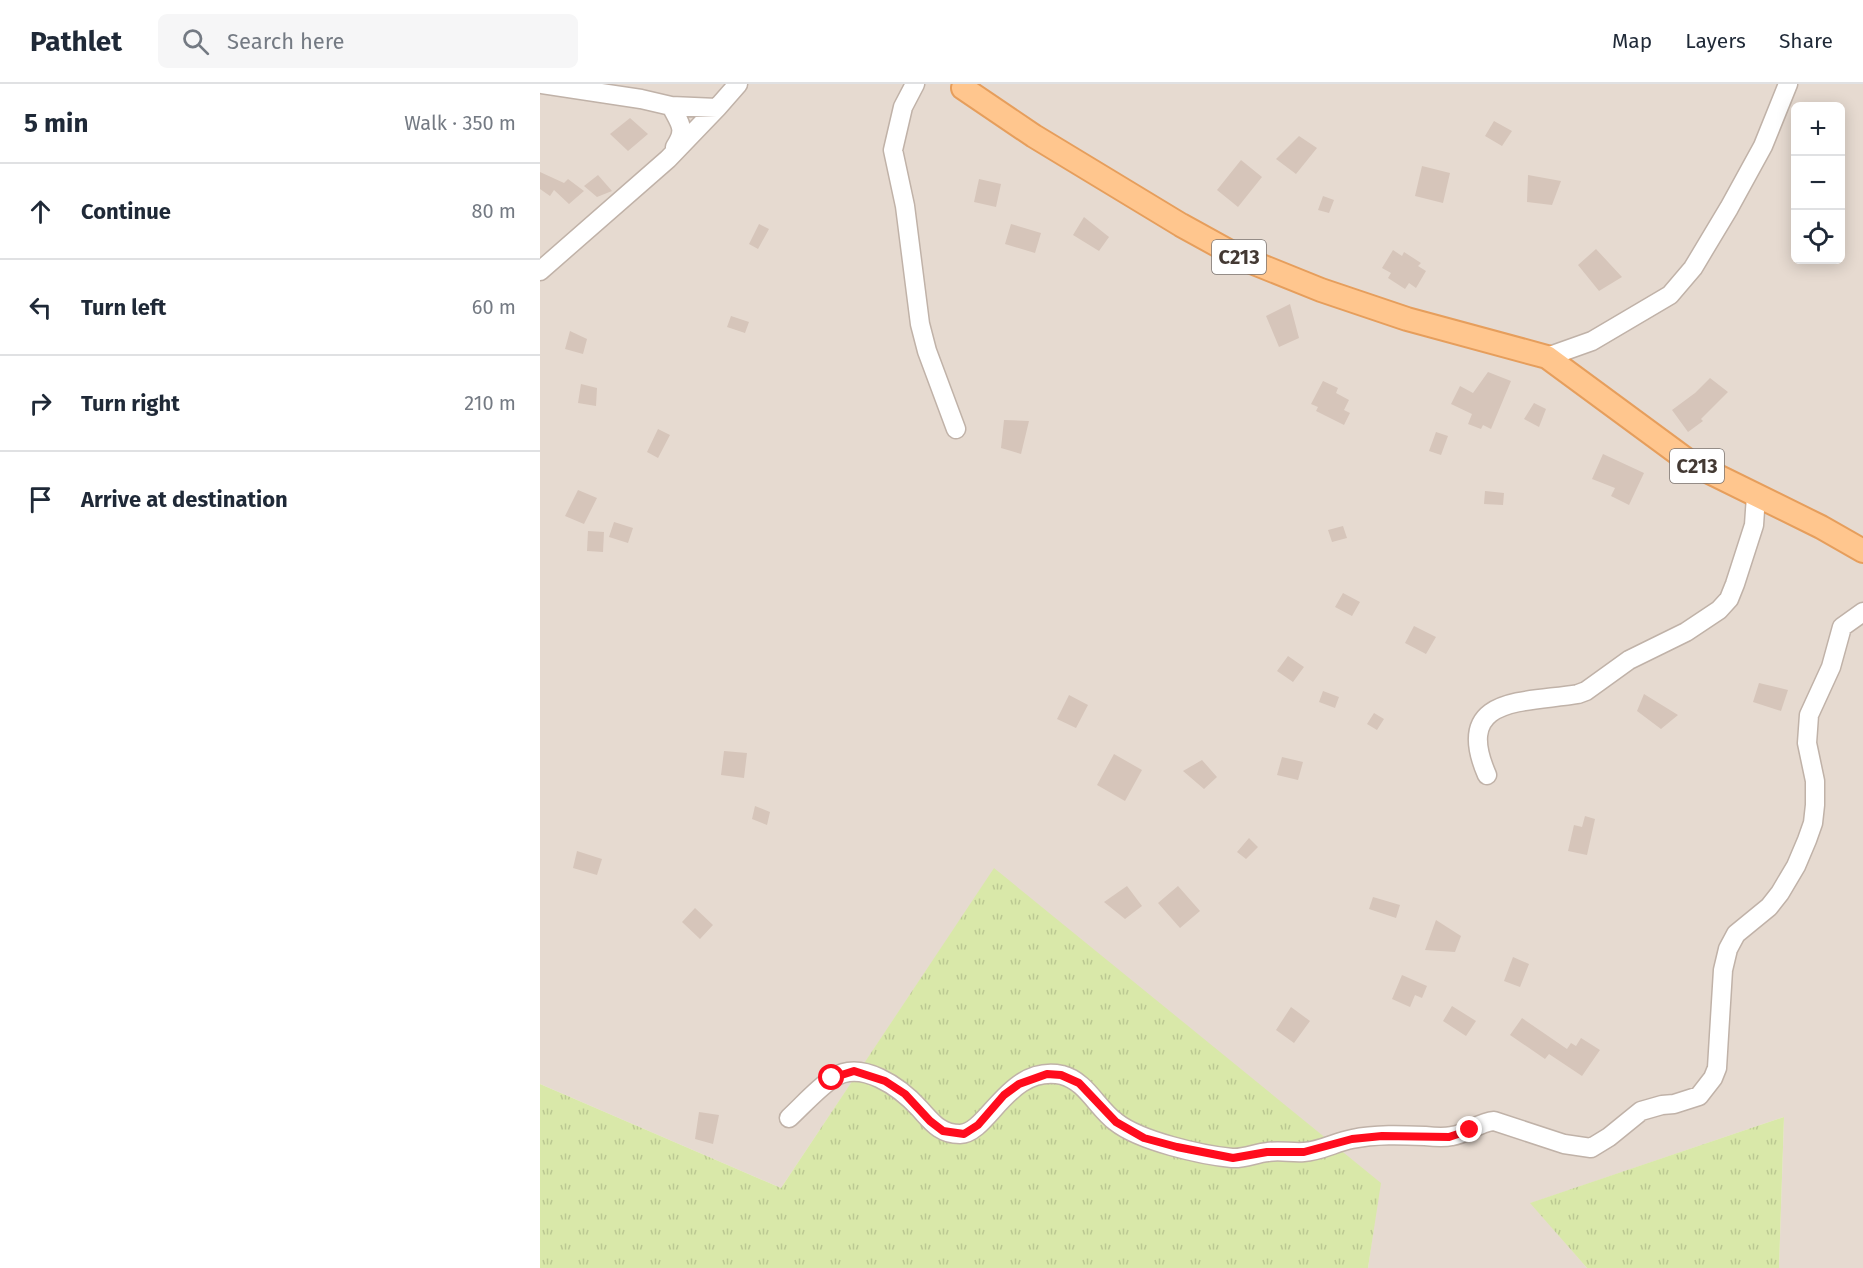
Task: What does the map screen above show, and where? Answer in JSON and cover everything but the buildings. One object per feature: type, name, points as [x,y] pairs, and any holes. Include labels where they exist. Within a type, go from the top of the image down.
[{"type":"main road","name":"C213","points":[[962,86],[1034,136],[1181,225],[1239,257],[1321,290],[1407,319],[1547,357],[1691,463],[1821,527],[1863,551]]},
{"type":"street","points":[[542,84],[641,99],[671,106],[717,108]]},
{"type":"street","points":[[540,271],[668,159],[738,84]]},
{"type":"street","points":[[915,84],[903,107],[893,150],[905,206],[920,324],[927,351],[956,429]]},
{"type":"street","points":[[1547,357],[1592,341],[1670,295],[1693,268],[1763,146],[1788,84]]},
{"type":"street","points":[[668,159],[682,137],[683,128],[671,106]]},
{"type":"street","points":[[1487,775],[1477,742],[1481,723],[1488,713],[1500,706],[1586,691],[1629,660],[1686,632],[1719,610],[1729,599],[1754,525],[1756,496]]},
{"type":"street","points":[[789,1118],[832,1078],[854,1071],[872,1076],[895,1087],[943,1131],[964,1134],[978,1125],[1004,1095],[1019,1084],[1047,1074],[1061,1075],[1079,1083],[1116,1122],[1144,1138],[1233,1158],[1267,1152],[1304,1152],[1352,1139],[1372,1137],[1449,1137],[1494,1121],[1564,1144],[1591,1148],[1609,1137],[1641,1111],[1699,1096],[1713,1078],[1717,1068],[1723,970],[1728,950],[1736,934],[1769,907],[1780,893],[1796,866],[1807,840],[1813,823],[1815,805],[1815,781],[1807,742],[1809,716],[1831,667],[1842,627],[1863,612]]},
{"type":"shaded area","points":[[540,84],[1863,84],[1863,1268],[1779,1268],[1784,1117],[1531,1203],[1587,1268],[1368,1268],[1380,1183],[994,869],[781,1188],[540,1084]]},
{"type":"green space","points":[[994,868],[1381,1183],[1368,1268],[540,1268],[540,1084],[781,1188]]},
{"type":"green space","points":[[1784,1117],[1779,1268],[1587,1268],[1530,1203]]},
{"type":"route","points":[[832,1078],[854,1071],[885,1081],[905,1094],[930,1121],[943,1131],[964,1134],[978,1125],[1004,1095],[1019,1084],[1047,1074],[1061,1075],[1079,1083],[1103,1111],[1127,1130],[1144,1138],[1177,1147],[1233,1158],[1267,1152],[1304,1152],[1352,1139],[1382,1136],[1449,1137],[1470,1130]]}]
